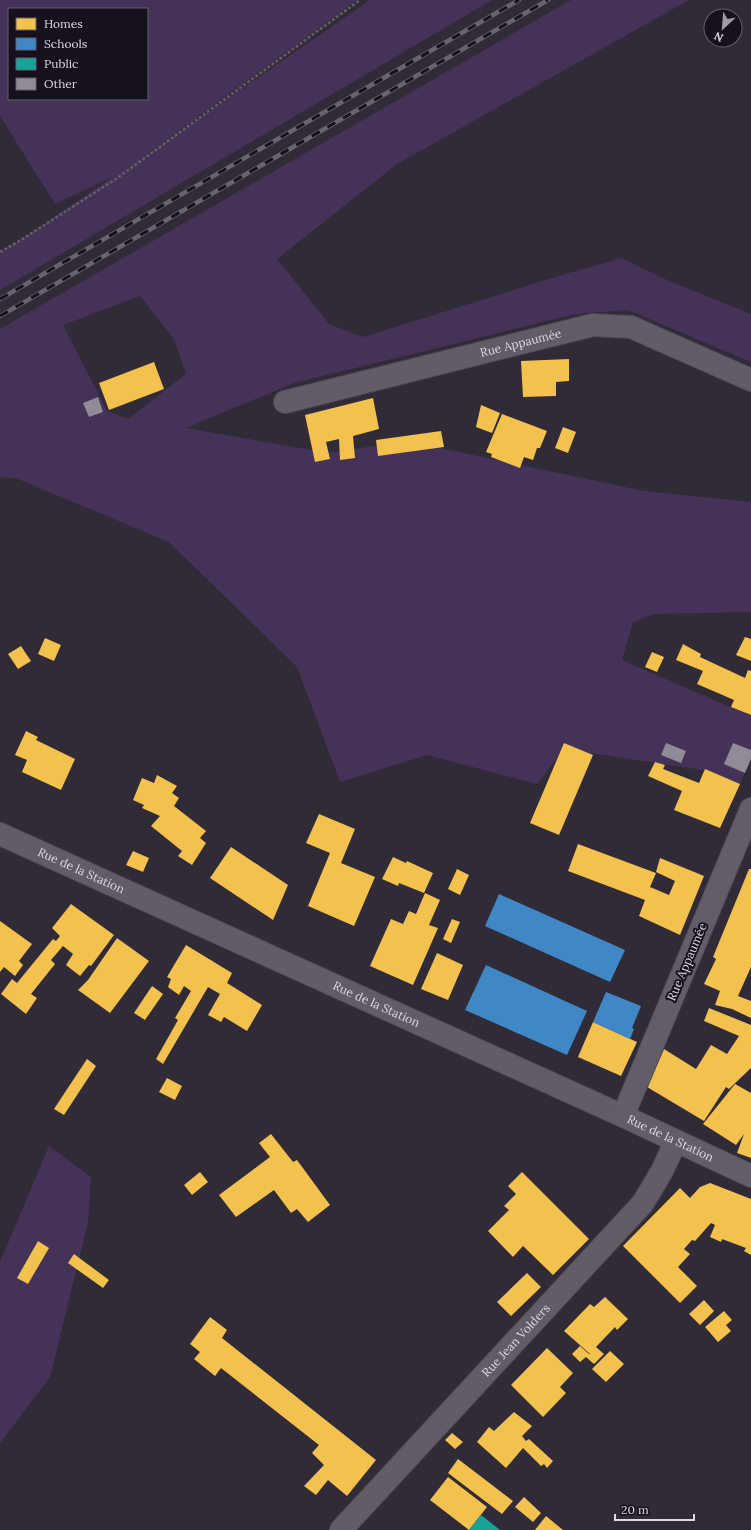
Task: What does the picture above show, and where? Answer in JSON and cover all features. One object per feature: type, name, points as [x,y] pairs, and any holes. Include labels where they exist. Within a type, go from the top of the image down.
[{"type":"street","name":"Rue Appaumée","points":[[285,402],[594,325],[631,326],[751,380]]},
{"type":"street","name":"Rue Appaumée","points":[[623,1116],[751,809]]},
{"type":"street","name":"Rue de la Station","points":[[0,834],[623,1116],[751,1176]]},
{"type":"street","name":"Rue Jean Volders","points":[[341,1530],[643,1202],[662,1171],[676,1141]]},
{"type":"path","points":[[0,252],[116,179],[360,0]]},
{"type":"shaded area","points":[[0,0],[357,0],[135,163],[370,0],[492,0],[0,290],[0,252],[21,240],[114,176],[55,204],[0,116]]},
{"type":"shaded area","points":[[571,0],[689,0],[397,164],[277,259],[329,324],[363,337],[565,274],[622,258],[667,280],[751,314],[751,362],[628,310],[575,314],[294,383],[186,428],[328,453],[407,441],[644,491],[751,502],[751,612],[655,614],[633,622],[622,660],[751,716],[751,759],[739,786],[703,770],[564,749],[537,784],[427,755],[340,782],[297,667],[169,542],[18,479],[0,477],[0,329]],"holes":[[[140,296],[174,339],[186,374],[128,419],[107,411],[63,325]]]},
{"type":"shaded area","points":[[49,1146],[91,1177],[88,1223],[50,1377],[0,1443],[0,1262]]},
{"type":"building: Homes","points":[[569,359],[569,381],[556,382],[556,396],[523,397],[521,361]]},
{"type":"building: Homes","points":[[154,362],[164,389],[109,410],[99,383]]},
{"type":"building: Homes","points":[[373,398],[379,429],[353,436],[355,458],[340,460],[339,439],[326,442],[330,459],[315,462],[305,415]]},
{"type":"building: Homes","points":[[481,405],[500,413],[492,433],[476,427]]},
{"type":"building: Homes","points":[[502,414],[547,431],[540,448],[537,448],[533,460],[524,457],[520,468],[491,457],[492,454],[486,452]]},
{"type":"building: Homes","points":[[563,427],[576,432],[568,453],[555,448]]},
{"type":"building: Homes","points":[[441,431],[444,447],[378,456],[376,440]]},
{"type":"building: Homes","points":[[745,637],[751,639],[751,661],[736,655]]},
{"type":"building: Homes","points":[[45,638],[61,645],[54,661],[38,654]]},
{"type":"building: Homes","points":[[683,644],[701,654],[700,657],[745,678],[748,670],[751,671],[751,715],[731,707],[734,700],[697,684],[703,671],[676,660]]},
{"type":"building: Homes","points":[[21,646],[31,661],[18,669],[8,654]]},
{"type":"building: Homes","points":[[652,652],[664,657],[657,672],[645,667]]},
{"type":"building: Homes","points":[[26,731],[38,737],[36,740],[75,759],[61,790],[22,772],[27,760],[15,755]]},
{"type":"building: Homes","points":[[564,743],[593,755],[559,835],[530,823]]},
{"type":"building: Homes","points":[[655,762],[665,765],[663,769],[699,783],[705,769],[740,784],[720,828],[674,810],[682,791],[648,776]]},
{"type":"building: Homes","points":[[157,775],[177,786],[172,793],[179,798],[174,806],[206,831],[200,838],[206,843],[192,865],[178,856],[182,851],[151,826],[160,816],[142,808],[144,805],[133,800],[142,778],[154,783]]},
{"type":"building: Homes","points":[[319,814],[355,829],[341,863],[375,877],[354,926],[308,906],[330,853],[306,843]]},
{"type":"building: Homes","points":[[578,844],[656,873],[650,887],[669,895],[675,881],[656,872],[660,858],[704,876],[680,935],[639,916],[645,900],[568,871]]},
{"type":"building: Homes","points":[[231,847],[288,885],[273,920],[210,878]]},
{"type":"building: Homes","points":[[133,851],[149,858],[143,872],[126,865]]},
{"type":"building: Homes","points":[[393,857],[406,863],[407,861],[433,873],[424,893],[399,883],[398,886],[382,879]]},
{"type":"building: Homes","points":[[457,869],[469,875],[460,895],[448,889]]},
{"type":"building: Homes","points":[[749,869],[751,869],[751,967],[738,996],[751,1001],[751,1018],[732,1009],[715,1005],[720,991],[704,984],[716,959],[713,957]]},
{"type":"building: Homes","points":[[425,893],[440,900],[429,925],[438,928],[413,985],[370,966],[391,919],[403,924],[409,911],[416,914]]},
{"type":"building: Homes","points":[[71,904],[114,935],[91,966],[89,965],[80,976],[66,965],[73,954],[63,946],[51,960],[55,964],[31,994],[37,998],[26,1014],[1,994],[12,979],[17,983],[53,939],[56,941],[60,936],[52,928]]},
{"type":"building: Homes","points":[[452,919],[460,922],[451,943],[443,939]]},
{"type":"building: Homes","points":[[0,921],[32,944],[19,961],[23,965],[15,976],[4,967],[0,972]]},
{"type":"building: Homes","points":[[117,938],[149,961],[110,1013],[78,990],[88,980]]},
{"type":"building: Homes","points":[[186,945],[232,973],[227,983],[262,1005],[247,1031],[224,1017],[221,1022],[208,1015],[220,994],[208,987],[163,1064],[156,1059],[178,1020],[175,1018],[191,991],[184,986],[179,995],[168,987],[171,979],[167,977]]},
{"type":"building: Homes","points":[[437,953],[463,965],[448,1000],[421,989]]},
{"type":"building: Homes","points":[[152,986],[163,994],[145,1020],[134,1013]]},
{"type":"building: Homes","points":[[709,1008],[751,1025],[751,1068],[729,1089],[726,1087],[704,1121],[647,1087],[664,1049],[696,1069],[711,1045],[727,1054],[739,1036],[704,1021]]},
{"type":"building: Homes","points":[[593,1022],[637,1042],[621,1076],[578,1057]]},
{"type":"building: Homes","points":[[87,1059],[96,1066],[64,1115],[54,1109]]},
{"type":"building: Homes","points":[[167,1078],[182,1086],[175,1100],[159,1092]]},
{"type":"building: Homes","points":[[735,1084],[751,1093],[751,1158],[737,1153],[744,1134],[736,1145],[703,1124]]},
{"type":"building: Homes","points":[[271,1134],[293,1162],[297,1160],[330,1205],[308,1222],[297,1209],[291,1213],[274,1190],[236,1217],[219,1195],[270,1157],[259,1143]]},
{"type":"building: Homes","points":[[200,1172],[208,1182],[192,1195],[184,1185]]},
{"type":"building: Homes","points":[[522,1172],[589,1239],[553,1275],[523,1246],[513,1257],[488,1231],[509,1210],[504,1206],[516,1194],[508,1186]]},
{"type":"building: Homes","points":[[710,1183],[751,1199],[751,1255],[744,1251],[746,1248],[722,1239],[721,1242],[710,1237],[715,1225],[711,1223],[695,1241],[692,1240],[684,1249],[690,1254],[678,1267],[697,1286],[680,1303],[623,1246],[680,1188],[690,1198],[700,1187]]},
{"type":"building: Homes","points":[[38,1241],[49,1248],[28,1284],[17,1278]]},
{"type":"building: Homes","points":[[74,1254],[109,1280],[103,1288],[68,1263]]},
{"type":"building: Homes","points":[[527,1273],[541,1287],[511,1316],[497,1302]]},
{"type":"building: Homes","points":[[605,1297],[628,1319],[617,1330],[615,1327],[596,1347],[604,1354],[594,1364],[586,1357],[580,1362],[572,1354],[580,1346],[590,1354],[564,1331],[590,1304],[594,1307]]},
{"type":"building: Homes","points":[[704,1300],[714,1311],[700,1325],[689,1314]]},
{"type":"building: Homes","points":[[724,1311],[732,1320],[726,1325],[731,1331],[718,1342],[705,1327]]},
{"type":"building: Homes","points":[[210,1317],[227,1330],[222,1338],[376,1460],[347,1496],[328,1480],[316,1495],[304,1486],[324,1465],[312,1453],[319,1445],[221,1368],[215,1376],[194,1359],[200,1352],[190,1344]]},
{"type":"building: Homes","points":[[547,1348],[573,1373],[560,1387],[566,1393],[543,1417],[511,1385]]},
{"type":"building: Homes","points":[[610,1351],[624,1364],[606,1382],[592,1369]]},
{"type":"building: Homes","points":[[514,1412],[532,1426],[522,1436],[526,1441],[529,1439],[553,1461],[547,1468],[544,1464],[541,1466],[523,1448],[506,1468],[477,1442],[489,1427],[494,1431]]},
{"type":"building: Homes","points":[[452,1433],[463,1442],[455,1449],[445,1440]]},
{"type":"building: Homes","points":[[458,1459],[513,1501],[502,1514],[448,1473]]},
{"type":"building: Homes","points":[[448,1477],[487,1507],[469,1530],[430,1500]]},
{"type":"building: Homes","points":[[524,1497],[541,1513],[533,1522],[515,1507]]},
{"type":"building: Homes","points":[[546,1516],[563,1530],[535,1530]]},
{"type":"building: Schools","points":[[499,894],[625,950],[610,982],[485,926]]},
{"type":"building: Schools","points":[[486,965],[587,1011],[567,1055],[465,1010]]},
{"type":"building: Schools","points":[[606,992],[641,1006],[632,1028],[634,1029],[630,1039],[593,1022]]},
{"type":"building: Public","points":[[481,1515],[500,1530],[469,1530]]},
{"type":"building: Other","points":[[98,397],[103,412],[89,417],[83,403]]},
{"type":"building: Other","points":[[666,743],[686,751],[681,763],[661,755]]},
{"type":"building: Other","points":[[733,743],[751,750],[751,759],[745,773],[724,764]]},
{"type":"railway","points":[[0,299],[519,0]]},
{"type":"railway","points":[[0,316],[548,0]]}]
